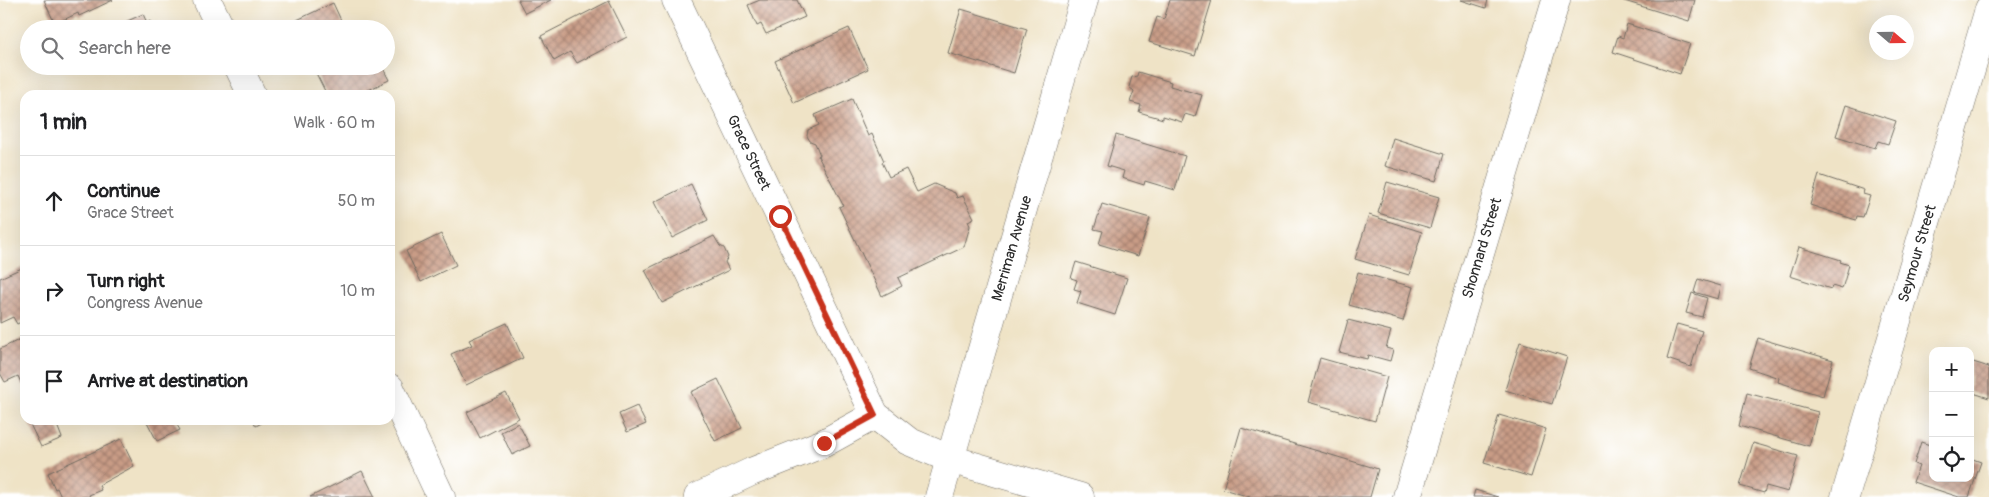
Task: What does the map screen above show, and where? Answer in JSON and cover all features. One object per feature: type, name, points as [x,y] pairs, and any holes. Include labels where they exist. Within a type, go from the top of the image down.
[{"type":"street","points":[[207,0],[216,20]]},
{"type":"street","name":"Grace Street","points":[[676,0],[875,415],[908,441],[950,459],[1080,497]]},
{"type":"street","name":"Merriman Avenue","points":[[939,497],[1084,0]]},
{"type":"street","name":"Shonnard Street","points":[[1407,497],[1556,0]]},
{"type":"street","name":"Seymour Street","points":[[1845,497],[1989,9]]},
{"type":"street","points":[[242,75],[250,90]]},
{"type":"street","points":[[395,399],[441,497]]},
{"type":"street","points":[[698,497],[751,472],[824,443],[875,415]]},
{"type":"building","points":[[44,0],[113,0],[79,16],[78,13],[63,20],[53,20]]},
{"type":"building","points":[[518,0],[551,0],[525,13]]},
{"type":"building","points":[[760,0],[797,0],[805,17],[766,34],[761,24],[757,26],[748,5]]},
{"type":"building","points":[[1170,0],[1212,0],[1195,56],[1149,42],[1157,17],[1164,19]]},
{"type":"building","points":[[1461,0],[1488,0],[1486,8]]},
{"type":"building","points":[[1621,0],[1695,0],[1689,21]]},
{"type":"building","points":[[609,1],[627,37],[577,63],[570,52],[554,61],[541,36]]},
{"type":"building","points":[[333,3],[341,20],[297,20]]},
{"type":"building","points":[[961,9],[1027,29],[1014,73],[948,53]]},
{"type":"building","points":[[143,14],[146,20],[130,20]]},
{"type":"building","points":[[1627,24],[1690,44],[1680,74],[1613,52],[1618,36],[1623,38]]},
{"type":"building","points":[[849,28],[868,69],[794,103],[775,61]]},
{"type":"building","points":[[1138,72],[1171,82],[1170,86],[1202,95],[1195,117],[1185,114],[1182,122],[1163,116],[1163,119],[1139,112],[1141,105],[1130,102],[1134,91],[1129,87],[1132,77],[1137,76]]},
{"type":"building","points":[[317,75],[386,75],[389,80],[368,90],[324,90]]},
{"type":"building","points":[[852,99],[868,136],[872,134],[889,177],[906,169],[917,192],[934,184],[955,193],[957,198],[963,196],[974,218],[968,221],[970,226],[964,247],[898,278],[902,286],[882,296],[839,207],[843,205],[818,156],[820,155],[815,143],[810,141],[807,136],[808,130],[819,125],[815,115]]},
{"type":"building","points":[[1846,105],[1896,121],[1888,144],[1878,141],[1875,148],[1836,136]]},
{"type":"building","points":[[1116,135],[1185,156],[1175,190],[1145,181],[1144,185],[1122,178],[1124,171],[1107,166]]},
{"type":"building","points":[[1393,138],[1444,154],[1436,181],[1385,166]]},
{"type":"building","points":[[1819,175],[1864,190],[1863,194],[1870,196],[1863,217],[1857,216],[1856,220],[1810,205]]},
{"type":"building","points":[[1387,182],[1439,197],[1430,228],[1378,213]]},
{"type":"building","points":[[691,184],[708,220],[672,238],[654,202]]},
{"type":"building","points":[[1102,204],[1150,218],[1138,256],[1099,244],[1103,231],[1094,229]]},
{"type":"building","points":[[1369,215],[1422,232],[1409,275],[1355,259]]},
{"type":"building","points":[[441,234],[456,265],[421,282],[406,251]]},
{"type":"building","points":[[714,236],[720,246],[724,248],[728,257],[725,262],[729,270],[662,303],[645,270]]},
{"type":"building","points":[[1799,247],[1841,260],[1840,262],[1849,265],[1842,289],[1832,286],[1831,289],[1790,276]]},
{"type":"building","points":[[1076,262],[1127,278],[1115,315],[1077,303],[1081,291],[1074,289],[1077,280],[1071,278]]},
{"type":"building","points":[[20,269],[20,322],[17,324],[13,317],[0,323],[0,278]]},
{"type":"building","points":[[1358,272],[1413,287],[1403,321],[1349,305]]},
{"type":"building","points":[[1698,279],[1721,286],[1718,299],[1694,292]]},
{"type":"building","points":[[1692,293],[1707,298],[1702,317],[1686,313]]},
{"type":"building","points":[[1348,320],[1391,331],[1386,348],[1393,350],[1390,361],[1368,355],[1367,359],[1339,352]]},
{"type":"building","points":[[507,323],[523,358],[466,385],[451,354],[472,345],[469,340]]},
{"type":"building","points":[[1677,324],[1702,331],[1691,367],[1667,359]]},
{"type":"building","points":[[1758,338],[1833,360],[1823,396],[1778,382],[1779,378],[1749,368]]},
{"type":"building","points":[[20,339],[20,380],[18,376],[5,382],[0,373],[0,349]]},
{"type":"building","points":[[1520,342],[1567,357],[1552,404],[1505,390]]},
{"type":"building","points":[[1320,358],[1387,377],[1375,421],[1308,402]]},
{"type":"building","points":[[1974,362],[1989,367],[1989,398],[1974,393]]},
{"type":"building","points":[[718,379],[742,428],[715,441],[691,392]]},
{"type":"building","points":[[506,393],[519,418],[480,438],[467,412]]},
{"type":"building","points":[[1747,393],[1818,412],[1809,446],[1739,426]]},
{"type":"building","points":[[637,406],[646,424],[627,432],[619,414]]},
{"type":"building","points":[[1499,415],[1546,429],[1531,477],[1484,463]]},
{"type":"building","points":[[518,423],[530,446],[512,455],[501,432]]},
{"type":"building","points":[[30,425],[57,425],[62,438],[41,447]]},
{"type":"building","points":[[149,425],[177,425],[180,430],[157,441]]},
{"type":"building","points":[[1241,428],[1378,469],[1370,497],[1250,497],[1223,489]]},
{"type":"building","points":[[121,439],[134,466],[99,485],[101,490],[89,495],[90,497],[61,497],[48,473]]},
{"type":"building","points":[[1921,442],[1929,445],[1929,482],[1974,482],[1974,459],[1981,462],[1969,497],[1959,497],[1913,482],[1919,466],[1914,464]]},
{"type":"building","points":[[1753,443],[1798,456],[1788,492],[1766,486],[1764,493],[1740,486]]},
{"type":"building","points":[[362,471],[375,497],[310,497]]},
{"type":"building","points":[[1475,490],[1498,497],[1473,497]]},
{"type":"route","points":[[780,216],[875,415],[824,443]]}]
